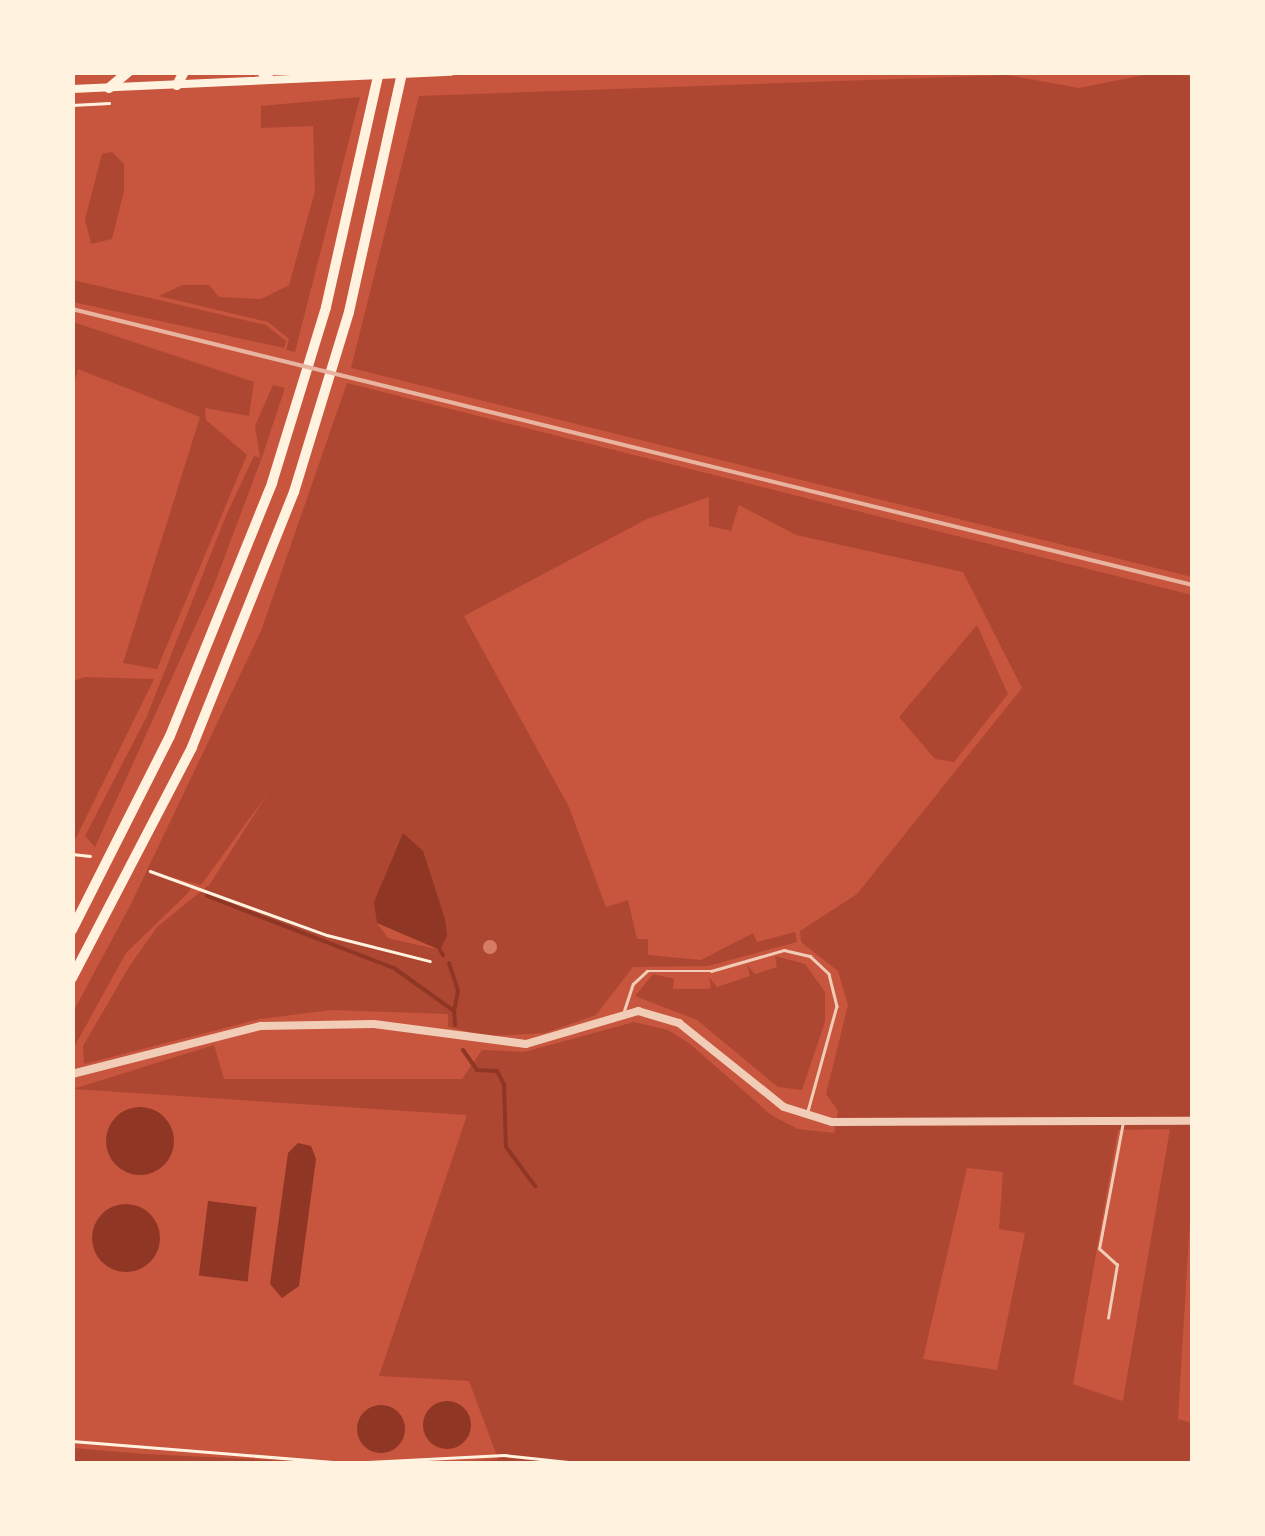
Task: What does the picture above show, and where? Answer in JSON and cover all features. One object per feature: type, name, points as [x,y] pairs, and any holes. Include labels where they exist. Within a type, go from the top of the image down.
[{"type":"highway","points":[[109,88],[128,72]]},
{"type":"highway","points":[[173,72],[177,85]]},
{"type":"highway","points":[[177,85],[184,72]]},
{"type":"highway","points":[[72,930],[170,736],[272,483],[330,291],[379,72]]},
{"type":"highway","points":[[72,978],[192,747],[294,492],[350,312],[402,72]]},
{"type":"main road","points":[[72,89],[177,85],[265,76],[327,78],[450,72]]},
{"type":"street","points":[[72,1074],[260,1026],[374,1024],[526,1044],[571,1036],[624,1011],[679,1023],[764,1094],[806,1117],[976,1122],[1192,1121]]},
{"type":"lane","points":[[624,1011],[642,972],[711,971],[784,950],[810,956],[829,974],[837,1006],[806,1117]]},
{"type":"lane","points":[[1108,1318],[1117,1265],[1099,1249],[1123,1121]]},
{"type":"path","points":[[72,105],[109,103]]},
{"type":"path","points":[[72,854],[90,856]]},
{"type":"path","points":[[150,870],[327,935],[430,960]]},
{"type":"path","points":[[72,1441],[348,1463],[540,1456],[587,1464]]},
{"type":"shaded area","points":[[1154,73],[1192,76],[1192,577],[351,368],[419,96],[1008,75],[1079,88]]},
{"type":"shaded area","points":[[360,97],[295,352],[286,350],[289,339],[268,322],[159,296],[182,285],[209,285],[219,297],[261,299],[289,285],[315,191],[313,126],[261,128],[261,106]]},
{"type":"shaded area","points":[[112,152],[124,164],[124,191],[112,239],[91,244],[85,219],[102,154]]},
{"type":"shaded area","points":[[73,280],[266,325],[286,341],[284,348],[73,302]]},
{"type":"shaded area","points":[[73,322],[254,382],[249,416],[205,408],[206,420],[247,455],[157,669],[123,663],[200,417],[78,369],[73,388]]},
{"type":"shaded area","points":[[347,383],[1192,595],[1192,1186],[1178,1419],[1192,1423],[1192,1463],[448,1463],[498,1459],[469,1381],[379,1376],[467,1115],[73,1089],[214,1045],[224,1079],[462,1079],[482,1050],[524,1052],[634,1022],[668,1030],[690,1044],[771,1115],[798,1129],[834,1133],[838,1111],[826,1094],[848,1005],[838,971],[801,942],[800,931],[857,894],[1022,688],[963,572],[796,535],[739,505],[731,531],[709,526],[709,497],[647,519],[464,616],[569,807],[606,907],[628,900],[637,939],[648,939],[648,955],[701,960],[753,933],[757,942],[795,932],[797,942],[708,966],[633,967],[596,1015],[545,1033],[487,1036],[448,1027],[448,1014],[331,1010],[260,1019],[84,1064],[83,1046],[129,967],[157,927],[210,884],[268,793],[201,885],[162,875],[191,887],[189,892],[126,953],[73,1049],[73,1012],[130,906],[261,631]],"holes":[[[403,834],[445,919],[440,950],[388,938],[377,923]],[[1170,1129],[1122,1401],[1073,1384],[1118,1130]],[[967,1168],[1003,1172],[999,1229],[1025,1233],[997,1370],[923,1359]]]},
{"type":"shaded area","points":[[273,385],[285,388],[261,460],[214,585],[95,847],[85,836],[147,716],[225,518],[254,456],[260,458],[255,426]]},
{"type":"shaded area","points":[[977,625],[1008,694],[954,762],[935,759],[899,717]]},
{"type":"shaded area","points":[[85,677],[154,679],[73,844],[73,681]]},
{"type":"shaded area","points":[[403,833],[423,851],[445,919],[447,936],[440,950],[377,923],[374,902]]},
{"type":"shaded area","points":[[775,956],[805,964],[825,992],[825,1022],[802,1090],[778,1087],[697,1020],[635,996],[653,974],[674,979],[673,989],[705,989],[711,988],[709,977],[717,987],[750,976],[747,965],[755,974],[777,967]]},
{"type":"shaded area","points":[[140,1107],[164,1117],[174,1141],[164,1165],[140,1175],[116,1165],[106,1141],[116,1117]]},
{"type":"shaded area","points":[[298,1143],[311,1146],[316,1159],[299,1286],[282,1298],[270,1284],[288,1153]]},
{"type":"shaded area","points":[[208,1201],[257,1207],[247,1281],[199,1275]]},
{"type":"shaded area","points":[[126,1204],[150,1214],[160,1238],[150,1262],[126,1272],[102,1262],[92,1238],[102,1214]]},
{"type":"shaded area","points":[[447,1401],[464,1408],[471,1425],[464,1442],[447,1449],[430,1442],[423,1425],[430,1408]]},
{"type":"shaded area","points":[[381,1405],[398,1412],[405,1429],[398,1446],[381,1453],[364,1446],[357,1429],[364,1412]]},
{"type":"shaded area","points":[[73,1448],[145,1454],[335,1463],[73,1463]]},
{"type":"building","points":[[490,940],[497,947],[490,954],[483,947]]},
{"type":"waterway","points":[[207,896],[394,968],[454,1011],[455,1025]]},
{"type":"waterway","points":[[440,950],[443,955]]},
{"type":"waterway","points":[[449,963],[458,991],[454,1011]]},
{"type":"waterway","points":[[463,1050],[477,1070],[497,1071],[504,1085],[506,1147],[535,1186]]},
{"type":"railway","points":[[72,309],[1192,585]]}]
